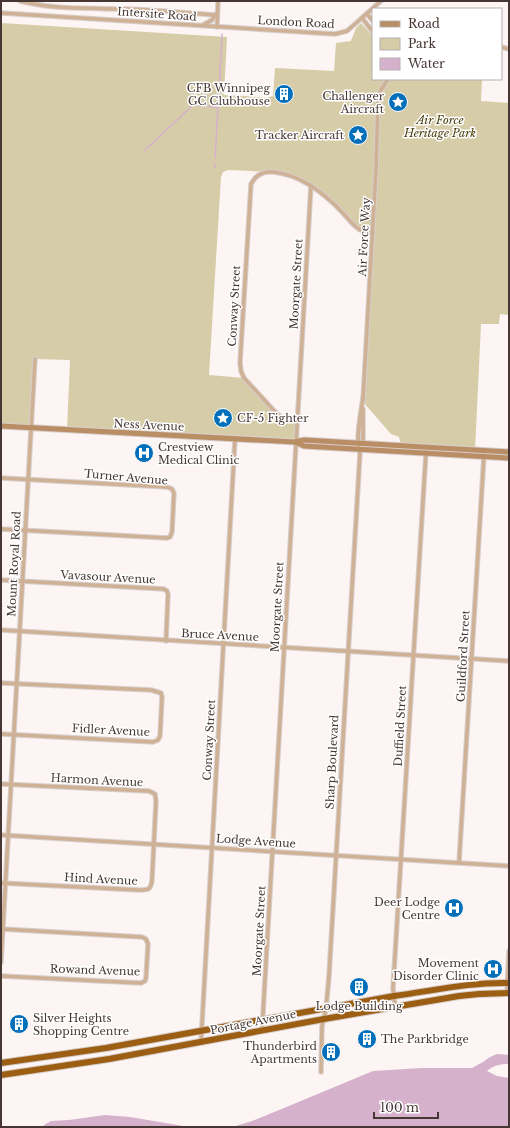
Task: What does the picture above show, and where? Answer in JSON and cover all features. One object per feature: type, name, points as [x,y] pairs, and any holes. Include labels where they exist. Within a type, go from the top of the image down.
[{"type":"highway","name":"Portage Avenue","points":[[1,1063],[106,1048],[394,996],[473,984],[508,983]]},
{"type":"highway","name":"Portage Avenue","points":[[1,1075],[83,1063],[466,995],[508,994]]},
{"type":"main road","name":"Ness Avenue","points":[[1,426],[296,442],[304,440],[360,442],[509,452]]},
{"type":"main road","name":"Ness Avenue","points":[[296,442],[304,446],[509,458]]},
{"type":"street","points":[[20,1],[62,8],[217,13]]},
{"type":"street","points":[[216,26],[218,1]]},
{"type":"street","name":"London Road","points":[[373,8],[381,1]]},
{"type":"street","name":"London Road","points":[[216,26],[335,34],[344,33],[372,9]]},
{"type":"street","name":"Intersite Road","points":[[1,13],[216,26]]},
{"type":"street","points":[[201,26],[210,22],[217,13]]},
{"type":"street","points":[[367,14],[372,20]]},
{"type":"street","points":[[362,18],[372,31]]},
{"type":"street","name":"Air Force Way","points":[[360,450],[373,233],[378,100],[380,90],[387,80]]},
{"type":"street","name":"Conway Street","points":[[297,419],[283,418],[277,414],[244,378],[240,368],[251,184],[259,174],[266,172],[288,175],[300,179],[310,185]]},
{"type":"street","points":[[310,185],[335,204],[358,229],[364,232],[373,233]]},
{"type":"street","name":"Moorgate Street","points":[[262,1031],[310,185]]},
{"type":"street","name":"Mount Royal Road","points":[[1,962],[3,883],[8,835],[35,358]]},
{"type":"street","name":"Conway Street","points":[[201,1042],[235,439]]},
{"type":"street","name":"Duffield Street","points":[[395,1007],[394,996],[426,447]]},
{"type":"street","name":"Sharp Boulevard","points":[[321,1072],[322,1026],[326,1009],[329,976],[360,450]]},
{"type":"street","name":"Guildford Street","points":[[459,863],[484,450]]},
{"type":"street","points":[[1,478],[28,479]]},
{"type":"street","name":"Turner Avenue","points":[[26,530],[164,538],[170,537],[172,532],[174,492],[169,487],[28,479]]},
{"type":"street","points":[[1,529],[26,530]]},
{"type":"street","points":[[1,580],[22,581]]},
{"type":"street","name":"Vavasour Avenue","points":[[22,581],[166,590],[168,594],[166,641]]},
{"type":"street","name":"Bruce Avenue","points":[[1,630],[509,661]]},
{"type":"street","name":"Fidler Avenue","points":[[1,683],[156,691],[161,693],[162,697],[160,736],[158,740],[153,742],[1,734]]},
{"type":"street","points":[[1,784],[11,785]]},
{"type":"street","name":"Harmon Avenue","points":[[11,785],[152,792],[155,794],[156,801],[154,844]]},
{"type":"street","name":"Lodge Avenue","points":[[1,835],[509,866]]},
{"type":"street","name":"Hind Avenue","points":[[3,883],[146,890],[151,886],[154,844]]},
{"type":"street","name":"Rowand Avenue","points":[[1,976],[141,983],[145,981],[146,978],[148,947],[148,941],[142,937],[2,929]]},
{"type":"street","points":[[508,994],[509,951]]},
{"type":"green space","name":"Air Force Heritage Park","points":[[1,23],[227,37],[224,95],[267,98],[273,96],[275,68],[334,71],[336,43],[351,41],[356,28],[361,23],[371,34],[372,33],[372,80],[482,80],[481,101],[509,103],[509,315],[500,314],[499,324],[481,324],[475,450],[401,445],[399,437],[391,434],[363,402],[373,233],[362,231],[327,198],[297,178],[270,172],[228,170],[223,172],[221,177],[209,375],[244,378],[280,416],[297,419],[295,442],[67,430],[70,360],[35,359],[32,428],[1,426]]},
{"type":"water","points":[[497,1054],[509,1055],[509,1064],[497,1065],[487,1071],[497,1076],[509,1078],[509,1127],[232,1127],[252,1121],[373,1071],[422,1068],[472,1068]]},
{"type":"water","points":[[105,1115],[130,1117],[189,1127],[43,1127],[51,1121]]},
{"type":"waterway","points":[[215,158],[222,37]]},
{"type":"waterway","points":[[144,151],[193,105],[218,107]]},
{"type":"place","name":"CFB Winnipeg GC Clubhouse","points":[[284,94]]},
{"type":"place","name":"Challenger Aircraft","points":[[398,102]]},
{"type":"place","name":"Tracker Aircraft","points":[[358,135]]},
{"type":"place","name":"CF-5 Fighter","points":[[223,418]]},
{"type":"place","name":"Crestview Medical Clinic","points":[[144,453]]},
{"type":"place","name":"Deer Lodge Centre","points":[[454,908]]},
{"type":"place","name":"Movement Disorder Clinic","points":[[493,969]]},
{"type":"place","name":"Lodge Building","points":[[359,987]]},
{"type":"place","name":"Silver Heights Shopping Centre","points":[[19,1024]]},
{"type":"place","name":"The Parkbridge","points":[[367,1039]]},
{"type":"place","name":"Thunderbird Apartments","points":[[331,1052]]}]
